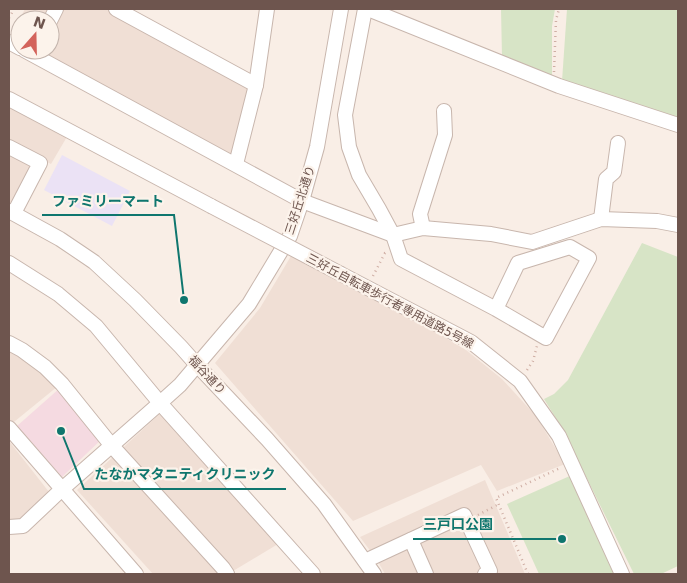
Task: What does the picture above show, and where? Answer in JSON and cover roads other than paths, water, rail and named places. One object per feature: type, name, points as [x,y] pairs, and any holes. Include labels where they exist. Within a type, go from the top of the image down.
[{"type":"street","points":[[116,9],[256,85]]},
{"type":"street","points":[[236,164],[256,85],[267,9]]},
{"type":"street","name":"三好丘北通り","points":[[9,528],[23,526],[160,404],[180,385],[249,304],[290,236],[302,201],[317,146],[341,9]]},
{"type":"street","points":[[496,309],[518,263],[570,247],[589,258],[546,338],[496,309],[401,259],[393,235],[359,175],[349,147],[345,115],[366,9],[559,86],[678,125]]},
{"type":"street","points":[[46,60],[302,201],[393,235],[423,228],[491,234],[532,242],[602,219],[678,225]]},
{"type":"street","name":"三好丘自転車歩行者専用道路5号線","points":[[9,99],[470,342],[520,381],[558,436],[622,574]]},
{"type":"street","points":[[423,228],[420,214],[445,135],[444,111]]},
{"type":"street","points":[[602,219],[606,179],[614,172],[609,161],[618,143]]},
{"type":"street","points":[[9,147],[40,163],[12,212]]},
{"type":"street","name":"福谷通り","points":[[12,212],[60,239],[94,262],[135,300],[182,347],[324,504],[374,574]]},
{"type":"street","points":[[9,263],[58,294],[96,326],[160,404],[312,574]]},
{"type":"street","points":[[9,343],[45,367],[62,384],[112,446],[227,574]]},
{"type":"street","points":[[9,428],[136,574]]},
{"type":"street","points":[[365,561],[464,515],[490,572],[485,574]]},
{"type":"street","points":[[411,540],[426,574]]},
{"type":"place","name":"ファミリーマート","points":[[184,300]]},
{"type":"place","name":"たなかマタニティクリニック","points":[[61,431]]},
{"type":"place","name":"三戸口公園","points":[[562,539]]}]
